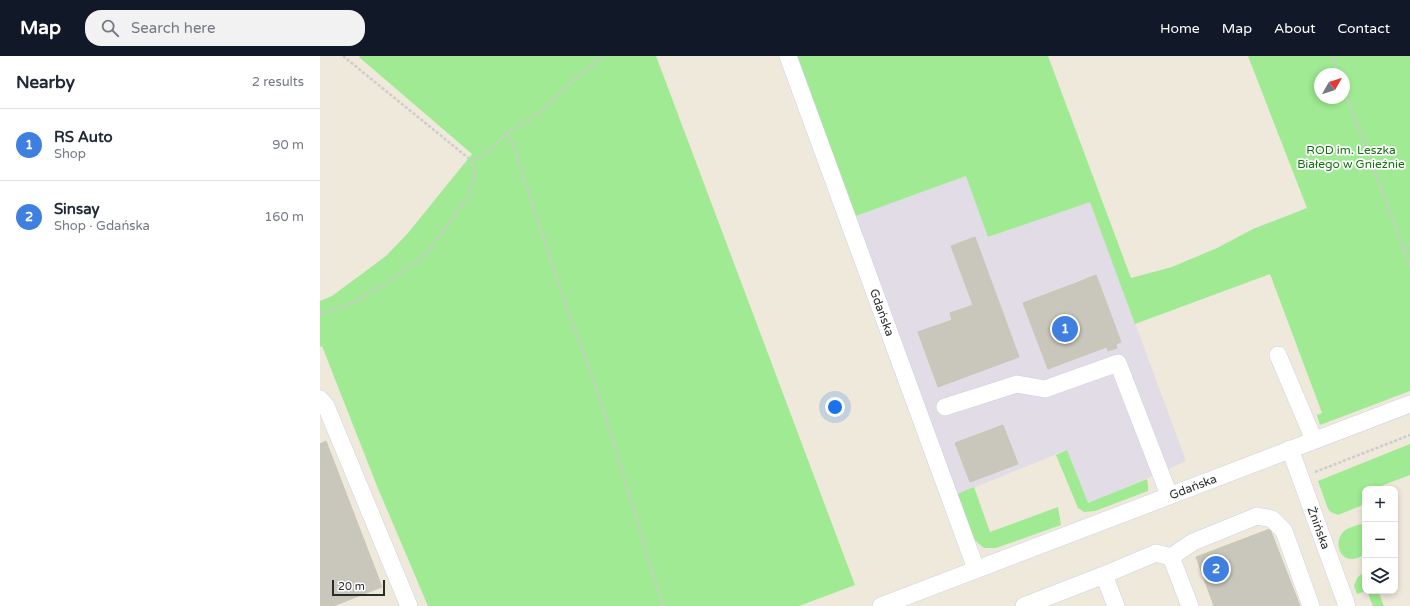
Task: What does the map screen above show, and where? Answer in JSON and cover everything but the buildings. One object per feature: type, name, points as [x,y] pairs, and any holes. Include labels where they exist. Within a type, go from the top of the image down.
[{"type":"street","name":"Gdańska","points":[[788,56],[976,569]]},
{"type":"street","points":[[1278,355],[1314,440]]},
{"type":"street","points":[[945,407],[1017,384],[1045,389],[1118,362],[1169,495]]},
{"type":"street","points":[[320,400],[326,406],[409,606]]},
{"type":"street","name":"Gdańska","points":[[885,605],[1410,404]]},
{"type":"street","name":"Żnińska","points":[[1290,449],[1347,606]]},
{"type":"street","points":[[1024,606],[1156,554],[1171,557],[1193,542],[1258,516],[1272,519],[1284,531],[1311,606]]},
{"type":"street","points":[[1171,557],[1190,606]]},
{"type":"street","points":[[1104,575],[1116,606]]},
{"type":"path","points":[[320,314],[352,303],[387,282],[424,256],[451,221],[469,194],[475,177],[472,161],[343,56]]},
{"type":"path","points":[[472,161],[487,152],[508,133],[540,112],[570,83],[603,56]]},
{"type":"path","points":[[1332,56],[1336,68]]},
{"type":"path","points":[[1350,104],[1410,266]]},
{"type":"path","points":[[508,133],[514,147],[567,309],[596,386],[663,606]]},
{"type":"path","points":[[1403,247],[1410,244]]},
{"type":"shaded area","points":[[966,176],[989,237],[1090,201],[1186,461],[1088,504],[1067,450],[955,495],[853,217]]},
{"type":"green space","points":[[656,56],[855,585],[799,606],[428,606],[377,486],[322,346],[320,347],[320,301],[332,296],[386,256],[408,233],[472,154],[359,57]]},
{"type":"green space","name":"ROD im. Leszka Białego w Gnieźnie","points":[[791,56],[1048,56],[1131,278],[1172,267],[1217,248],[1253,229],[1307,208],[1248,56],[1410,56],[1410,391],[1320,425],[1317,415],[1322,413],[1270,274],[1135,324],[1090,202],[988,237],[966,176],[853,217]]},
{"type":"green space","points":[[1410,444],[1410,475],[1381,486],[1362,486],[1362,505],[1338,515],[1328,509],[1318,481]]},
{"type":"green space","points":[[1067,450],[1088,503],[1147,479],[1148,491],[1095,511],[1084,512],[1078,508],[1056,455]]},
{"type":"green space","points":[[974,487],[990,532],[1058,507],[1061,525],[996,548],[984,548],[972,538],[955,495]]},
{"type":"green space","points":[[1362,524],[1362,556],[1356,559],[1344,556],[1339,549],[1339,539],[1344,531]]},
{"type":"green space","points":[[1362,574],[1362,592],[1357,594],[1354,586],[1357,578]]},
{"type":"green space","points":[[1368,594],[1379,594],[1384,606],[1373,606]]},
{"type":"place","name":"RS Auto","points":[[1065,329]]},
{"type":"place","name":"Sinsay","points":[[1216,569]]}]
